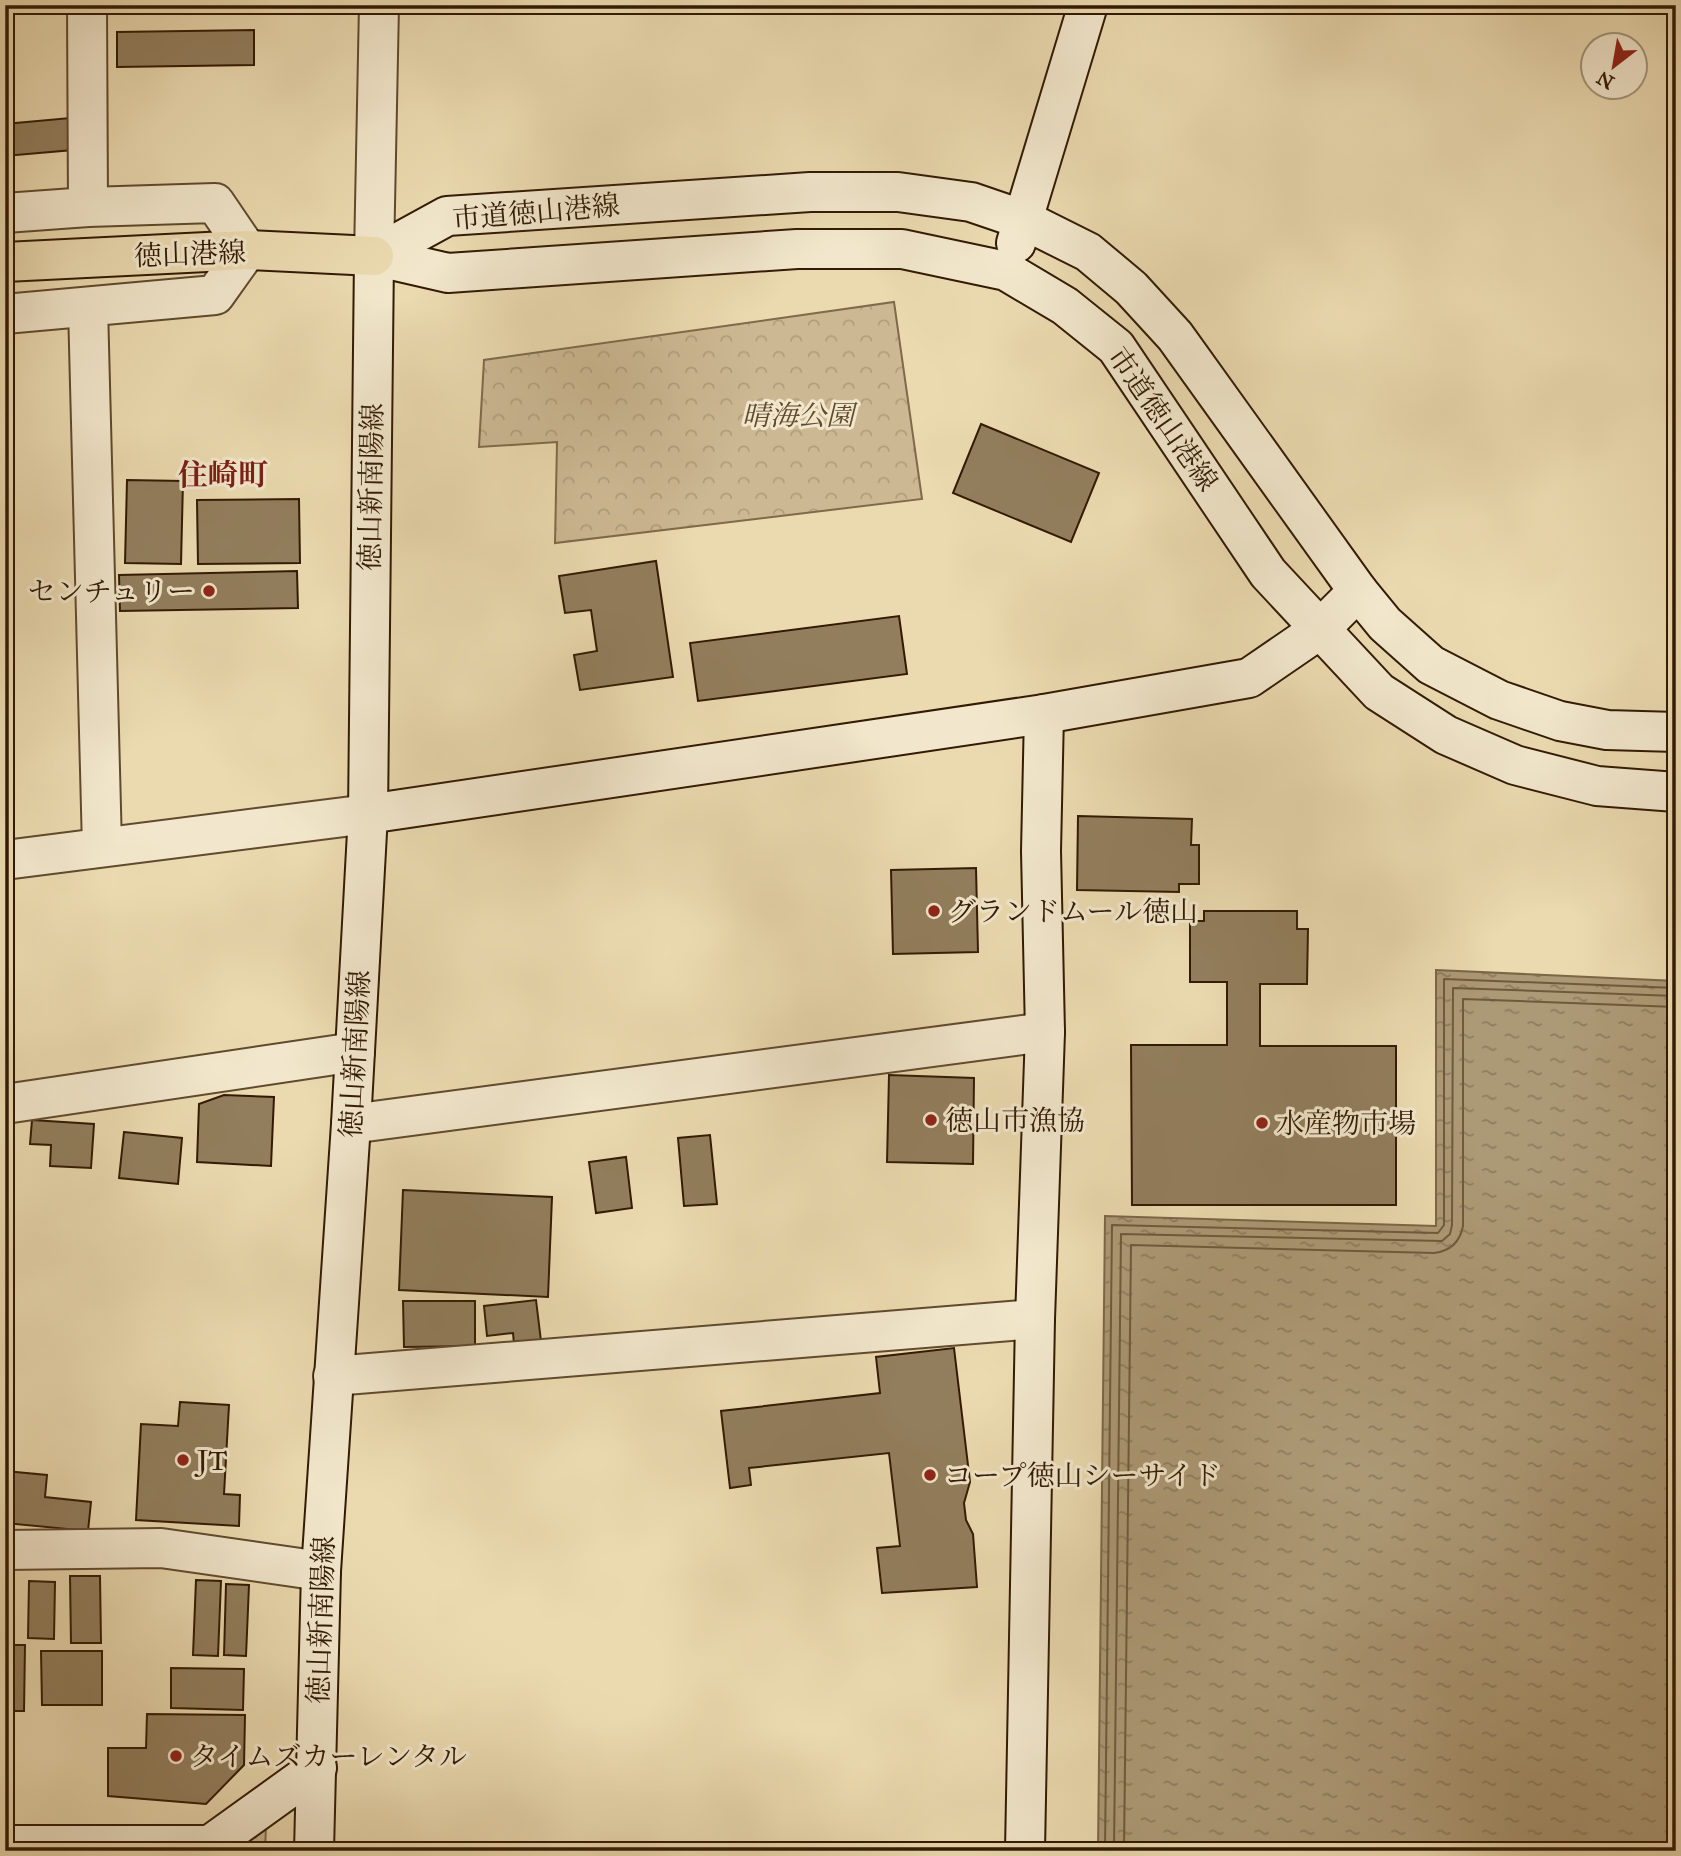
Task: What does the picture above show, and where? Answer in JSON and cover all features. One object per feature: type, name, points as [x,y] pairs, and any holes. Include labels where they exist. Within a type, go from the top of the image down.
[{"type":"main road","name":"徳山港線","points":[[5,262],[247,250],[374,256]]},
{"type":"street","points":[[87,5],[88,206]]},
{"type":"street","name":"徳山新南陽線","points":[[314,1851],[321,1571],[351,1124],[368,814],[379,5]]},
{"type":"street","points":[[1006,271],[1024,220],[1088,5]]},
{"type":"street","name":"市道徳山港線","points":[[374,256],[447,216],[810,192],[898,192],[971,202],[1024,220],[1088,252],[1131,288],[1175,336],[1359,591],[1385,624],[1431,665],[1499,700],[1560,721],[1607,730],[1676,732]]},
{"type":"street","points":[[5,213],[88,206],[215,203],[247,250],[215,295],[5,314]]},
{"type":"street","name":"市道徳山港線","points":[[374,256],[448,273],[797,249],[902,249],[1006,271],[1065,306],[1116,347],[1268,573],[1379,692],[1446,735],[1515,765],[1597,786],[1676,792]]},
{"type":"street","points":[[88,307],[102,846]]},
{"type":"street","points":[[5,860],[368,814],[1044,714],[1249,678],[1319,630],[1359,591]]},
{"type":"street","points":[[1025,1851],[1035,1319],[1045,1032],[1041,851],[1044,714]]},
{"type":"street","points":[[351,1124],[1045,1032]]},
{"type":"street","points":[[5,1104],[355,1052]]},
{"type":"street","points":[[333,1376],[1035,1319]]},
{"type":"street","points":[[5,1550],[161,1548],[321,1571]]},
{"type":"street","points":[[5,1845],[210,1848],[317,1768]]},
{"type":"green space","name":"晴海公園","points":[[894,302],[922,499],[555,543],[557,442],[479,447],[484,360]]},
{"type":"green space","points":[[266,1826],[265,1851],[240,1851],[241,1839]]},
{"type":"water","points":[[1436,970],[1676,981],[1676,1851],[1098,1851],[1105,1216],[1436,1226]]},
{"type":"building","points":[[254,30],[254,65],[117,67],[117,32]]},
{"type":"building","points":[[70,118],[73,150],[5,156],[5,124]]},
{"type":"building","points":[[981,424],[1099,473],[1071,542],[953,493]]},
{"type":"building","points":[[127,480],[183,481],[181,564],[125,563]]},
{"type":"building","points":[[299,499],[300,563],[198,564],[197,500]]},
{"type":"building","points":[[656,561],[673,677],[580,690],[574,655],[597,651],[591,610],[565,613],[559,576]]},
{"type":"building","name":"センチュリー","points":[[297,571],[298,608],[120,611],[119,575]]},
{"type":"building","points":[[899,616],[907,674],[698,701],[690,643]]},
{"type":"building","points":[[1078,816],[1192,819],[1191,845],[1199,845],[1199,884],[1179,884],[1179,892],[1077,890]]},
{"type":"building","name":"グランドムール徳山","points":[[976,868],[978,952],[893,954],[891,870]]},
{"type":"building","points":[[1204,911],[1297,911],[1297,929],[1308,929],[1307,984],[1260,984],[1260,1046],[1396,1046],[1396,1205],[1132,1205],[1131,1045],[1227,1045],[1227,982],[1190,982],[1190,921],[1204,921]]},
{"type":"building","name":"徳山市漁協","points":[[889,1075],[974,1078],[973,1164],[887,1162]]},
{"type":"building","points":[[224,1095],[274,1097],[271,1166],[197,1162],[199,1104]]},
{"type":"building","points":[[32,1120],[94,1124],[91,1168],[50,1166],[51,1145],[30,1144]]},
{"type":"building","points":[[124,1132],[182,1138],[178,1184],[119,1178]]},
{"type":"building","points":[[710,1135],[717,1204],[684,1206],[678,1138]]},
{"type":"building","points":[[626,1157],[632,1208],[596,1213],[589,1162]]},
{"type":"building","points":[[403,1190],[552,1197],[548,1297],[399,1290]]},
{"type":"building","points":[[536,1300],[541,1341],[514,1344],[513,1333],[487,1336],[484,1306]]},
{"type":"building","points":[[403,1301],[475,1301],[475,1346],[404,1347]]},
{"type":"building","name":"コープ徳山シーサイド","points":[[954,1348],[970,1482],[964,1503],[966,1520],[973,1534],[977,1587],[882,1593],[877,1548],[900,1546],[889,1453],[749,1468],[751,1485],[730,1488],[721,1411],[880,1393],[876,1357]]},
{"type":"building","name":"JT","points":[[180,1402],[229,1405],[224,1494],[240,1495],[239,1526],[136,1520],[141,1424],[178,1426]]},
{"type":"building","points":[[5,1471],[47,1475],[45,1497],[91,1502],[88,1531],[5,1523]]},
{"type":"building","points":[[70,1576],[100,1576],[101,1643],[71,1643]]},
{"type":"building","points":[[196,1580],[221,1581],[218,1656],[193,1655]]},
{"type":"building","points":[[29,1581],[55,1582],[54,1639],[28,1638]]},
{"type":"building","points":[[226,1584],[249,1585],[246,1656],[224,1655]]},
{"type":"building","points":[[5,1645],[25,1645],[24,1711],[5,1711]]},
{"type":"building","points":[[41,1651],[102,1651],[102,1705],[42,1705]]},
{"type":"building","points":[[171,1668],[244,1669],[243,1710],[171,1708]]},
{"type":"building","name":"タイムズカーレンタル","points":[[147,1714],[245,1715],[244,1765],[206,1804],[108,1796],[108,1748],[146,1748]]},
{"type":"place","name":"センチュリー","points":[[209,591]]},
{"type":"place","name":"グランドムール徳山","points":[[934,911]]},
{"type":"place","name":"徳山市漁協","points":[[931,1120]]},
{"type":"place","name":"水産物市場","points":[[1262,1123]]},
{"type":"place","name":"JT","points":[[183,1460]]},
{"type":"place","name":"コープ徳山シーサイド","points":[[930,1475]]},
{"type":"place","name":"タイムズカーレンタル","points":[[176,1756]]},
{"type":"district","name":"住崎町","points":[[223,475]]}]
